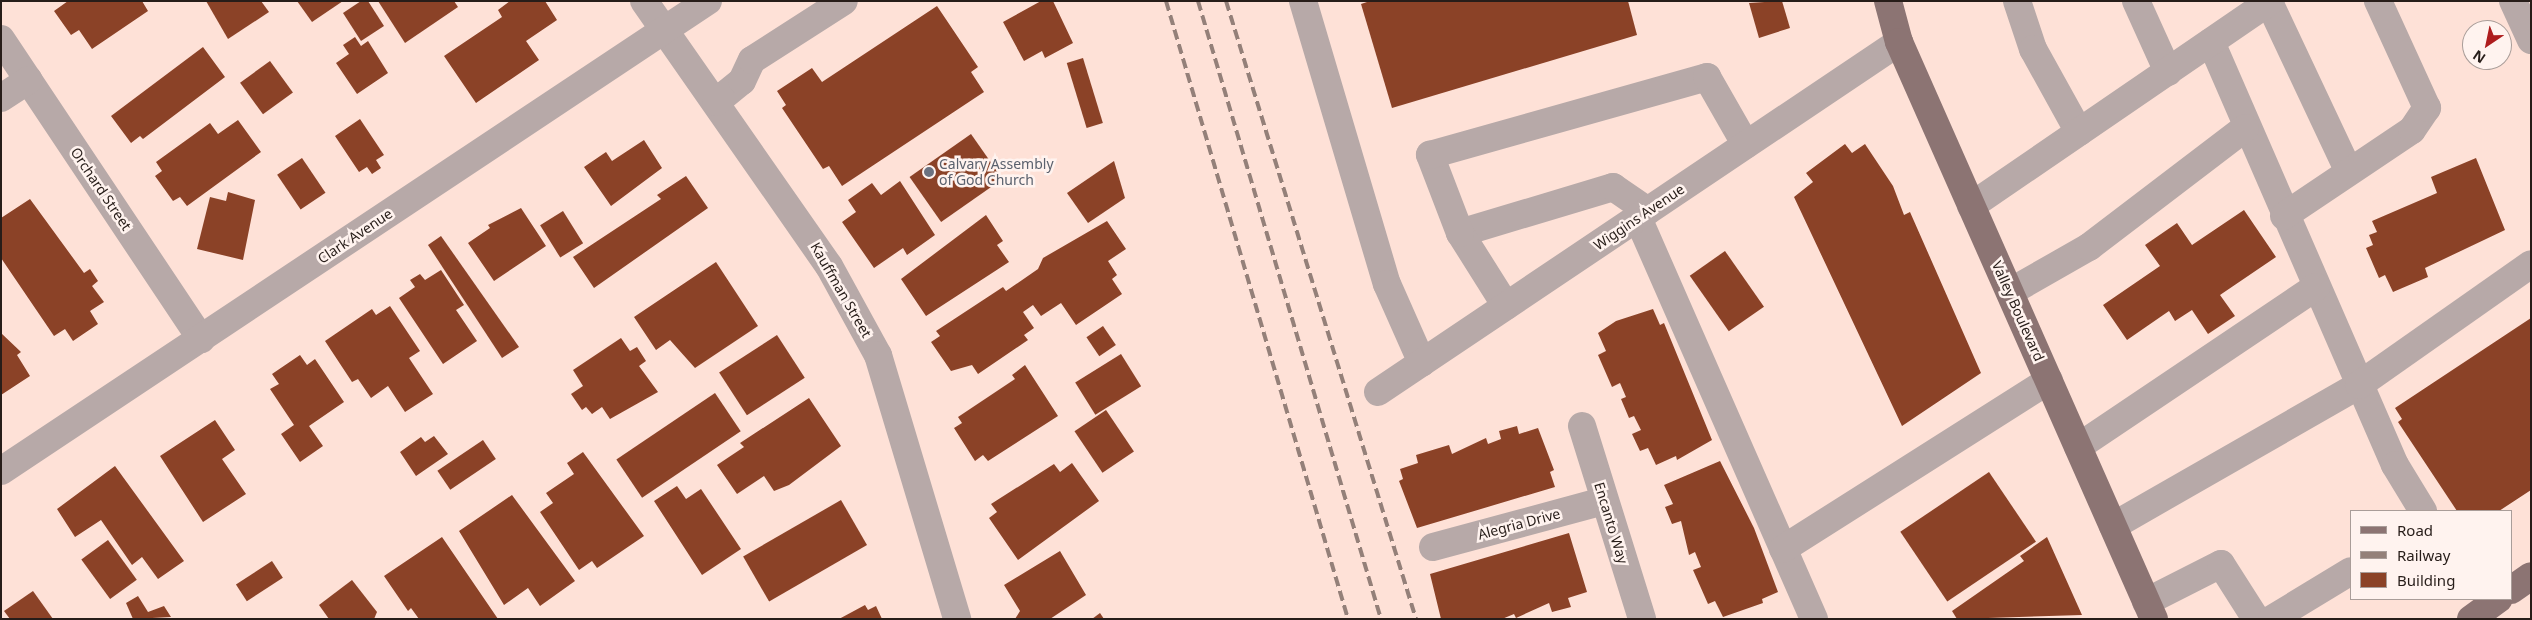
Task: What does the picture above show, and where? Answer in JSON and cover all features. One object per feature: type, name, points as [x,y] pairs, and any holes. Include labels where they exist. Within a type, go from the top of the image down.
[{"type":"main road","name":"Valley Boulevard","points":[[1888,1],[1899,42],[2150,610]]},
{"type":"main road","points":[[2512,588],[2531,576]]},
{"type":"street","name":"Kauffman Street","points":[[644,1],[829,266],[878,355],[957,619]]},
{"type":"street","name":"Clark Avenue","points":[[1,471],[708,1]]},
{"type":"street","points":[[716,102],[742,81],[752,60],[844,1]]},
{"type":"street","points":[[1303,1],[1387,284],[1422,363]]},
{"type":"street","points":[[2018,1],[2033,49],[2079,132]]},
{"type":"street","points":[[2136,1],[2168,72]]},
{"type":"street","points":[[2284,216],[2348,170],[2412,130],[2427,108],[2378,1]]},
{"type":"street","points":[[2514,1],[2531,40]]},
{"type":"street","points":[[1971,206],[2270,2],[2348,170]]},
{"type":"street","name":"Orchard Street","points":[[1,39],[201,339]]},
{"type":"street","name":"Wiggins Avenue","points":[[1378,392],[1899,42]]},
{"type":"street","points":[[2211,42],[2245,128],[2395,465],[2422,510]]},
{"type":"street","points":[[1506,306],[1460,233],[1430,155],[1707,77],[1746,145]]},
{"type":"street","points":[[1,98],[29,80]]},
{"type":"street","points":[[2010,292],[2089,246],[2245,128]]},
{"type":"street","points":[[1460,233],[1613,187],[1643,214],[1814,619]]},
{"type":"street","points":[[2113,526],[2359,385],[2531,264]]},
{"type":"street","points":[[2078,447],[2316,287]]},
{"type":"street","points":[[1783,549],[2049,380]]},
{"type":"street","name":"Encanto Way","points":[[1582,426],[1642,619]]},
{"type":"street","name":"Alegria Drive","points":[[1433,547],[1604,501]]},
{"type":"street","points":[[2150,610],[2221,564],[2256,619]]},
{"type":"street","points":[[2272,619],[2350,572]]},
{"type":"building","points":[[68,1],[142,1],[148,11],[92,49],[79,30],[71,35],[54,11]]},
{"type":"building","points":[[206,1],[261,1],[269,12],[228,39]]},
{"type":"building","points":[[297,1],[343,1],[312,22]]},
{"type":"building","points":[[361,1],[368,1],[384,26],[361,41],[343,13]]},
{"type":"building","points":[[378,1],[454,1],[458,7],[405,43]]},
{"type":"building","points":[[510,1],[545,1],[557,20],[526,41],[539,60],[476,103],[444,56],[502,17],[498,10]]},
{"type":"building","points":[[1041,1],[1053,1],[1073,43],[1045,58],[1042,51],[1024,61],[1003,22]]},
{"type":"building","points":[[1370,1],[1628,1],[1637,35],[1392,108],[1361,4]]},
{"type":"building","points":[[1782,1],[1790,28],[1759,38],[1749,3]]},
{"type":"building","points":[[937,6],[978,67],[971,72],[984,92],[842,186],[829,166],[823,169],[782,108],[786,105],[777,91],[812,68],[822,82]]},
{"type":"building","points":[[355,37],[361,46],[368,41],[388,73],[357,94],[336,63],[349,54],[343,45]]},
{"type":"building","points":[[203,47],[225,77],[143,139],[140,136],[131,143],[111,116]]},
{"type":"building","points":[[1083,58],[1103,123],[1087,128],[1067,63]]},
{"type":"building","points":[[270,61],[293,93],[263,114],[240,83]]},
{"type":"building","points":[[360,119],[384,155],[376,160],[381,168],[372,174],[367,167],[359,172],[335,136]]},
{"type":"building","points":[[238,120],[261,152],[187,206],[180,197],[173,201],[155,176],[162,171],[156,162],[210,123],[218,134]]},
{"type":"building","points":[[971,134],[1003,179],[941,222],[910,177]]},
{"type":"building","points":[[644,140],[662,168],[611,206],[584,167],[606,152],[612,161]]},
{"type":"building","points":[[1845,144],[1852,153],[1865,144],[1893,186],[1904,215],[1910,212],[1981,373],[1902,426],[1794,197],[1813,182],[1806,173]]},
{"type":"building","points":[[302,158],[325,193],[301,210],[277,175]]},
{"type":"building","points":[[2476,158],[2505,230],[2425,268],[2428,277],[2393,292],[2385,275],[2379,278],[2366,248],[2373,245],[2369,235],[2377,232],[2372,221],[2437,193],[2431,177]]},
{"type":"building","points":[[1114,161],[1125,198],[1088,223],[1067,193]]},
{"type":"building","points":[[686,176],[708,208],[594,288],[573,257],[661,199],[657,195]]},
{"type":"building","points":[[900,181],[935,235],[907,255],[903,248],[874,268],[842,222],[856,212],[848,200],[872,183],[881,195]]},
{"type":"building","points":[[228,192],[255,200],[243,260],[197,249],[210,197],[226,201]]},
{"type":"building","points":[[30,199],[84,273],[90,269],[98,281],[92,286],[104,302],[90,311],[98,324],[73,341],[65,329],[54,336],[1,258],[1,218]]},
{"type":"building","points":[[521,208],[546,246],[494,281],[468,243],[490,228],[488,225]]},
{"type":"building","points":[[2244,210],[2276,257],[2220,295],[2235,316],[2208,334],[2192,310],[2175,321],[2169,311],[2127,340],[2103,305],[2160,266],[2145,245],[2177,223],[2192,245]]},
{"type":"building","points":[[563,211],[583,243],[560,258],[540,225]]},
{"type":"building","points":[[986,215],[1003,241],[997,245],[1009,262],[926,316],[901,279]]},
{"type":"building","points":[[1107,221],[1126,249],[1108,261],[1117,275],[1112,279],[1122,294],[1076,325],[1061,303],[1041,316],[1033,305],[1023,312],[1034,328],[1024,335],[1028,340],[978,374],[972,365],[951,371],[931,342],[940,336],[936,331],[1003,287],[1006,291],[1038,269],[1043,258]]},
{"type":"building","points":[[441,236],[519,347],[502,358],[428,245]]},
{"type":"building","points":[[1725,251],[1764,307],[1729,331],[1690,276]]},
{"type":"building","points":[[716,262],[758,326],[695,368],[670,340],[656,350],[634,317]]},
{"type":"building","points":[[441,270],[464,305],[456,310],[477,341],[443,364],[399,298],[415,287],[410,280],[420,274],[425,280]]},
{"type":"building","points":[[390,306],[420,351],[409,358],[433,394],[405,412],[388,386],[371,398],[358,379],[352,382],[325,341],[372,309],[376,315]]},
{"type":"building","points":[[1653,309],[1660,325],[1664,323],[1712,440],[1677,460],[1676,456],[1656,465],[1648,448],[1640,451],[1632,434],[1641,430],[1634,416],[1629,418],[1621,399],[1626,397],[1620,383],[1612,387],[1598,355],[1606,351],[1598,333],[1616,321]]},
{"type":"building","points":[[2531,318],[2531,490],[2501,510],[2456,510],[2398,422],[2402,419],[2395,408]]},
{"type":"building","points":[[1103,326],[1116,345],[1099,356],[1086,337]]},
{"type":"building","points":[[1,333],[21,352],[17,355],[30,376],[1,395]]},
{"type":"building","points":[[777,335],[805,378],[747,415],[719,373]]},
{"type":"building","points":[[621,338],[630,351],[637,347],[646,361],[639,366],[658,392],[610,419],[602,407],[592,414],[586,407],[582,410],[571,394],[583,386],[573,370]]},
{"type":"building","points":[[1121,354],[1141,386],[1095,415],[1075,383]]},
{"type":"building","points":[[300,355],[307,365],[315,359],[344,402],[309,426],[323,446],[300,462],[281,434],[294,425],[270,389],[279,384],[272,374]]},
{"type":"building","points":[[1025,365],[1058,416],[988,461],[983,455],[975,461],[954,428],[962,423],[958,417],[1015,379],[1012,375]]},
{"type":"building","points":[[715,393],[741,431],[642,498],[616,460]]},
{"type":"building","points":[[809,398],[841,446],[789,485],[774,491],[764,476],[737,494],[717,465],[744,447],[740,443]]},
{"type":"building","points":[[1106,410],[1134,451],[1102,473],[1074,431]]},
{"type":"building","points":[[215,420],[235,450],[222,459],[246,494],[203,522],[160,456]]},
{"type":"building","points":[[1517,426],[1519,434],[1538,428],[1554,470],[1550,472],[1555,487],[1417,528],[1399,481],[1403,479],[1400,469],[1418,463],[1416,455],[1449,445],[1452,454],[1486,438],[1488,444],[1501,439],[1499,431]]},
{"type":"building","points":[[434,436],[448,454],[416,476],[400,452],[421,437],[425,442]]},
{"type":"building","points":[[483,440],[496,459],[450,490],[437,471]]},
{"type":"building","points":[[583,452],[644,536],[597,568],[592,561],[579,570],[540,512],[553,503],[546,493],[574,474],[567,463]]},
{"type":"building","points":[[1720,461],[1754,528],[1778,592],[1762,599],[1763,603],[1723,617],[1715,601],[1708,604],[1693,570],[1701,567],[1695,552],[1689,555],[1681,521],[1672,524],[1665,507],[1673,504],[1664,485]]},
{"type":"building","points":[[1072,463],[1099,501],[1018,560],[989,518],[997,512],[991,504],[1054,464],[1060,472]]},
{"type":"building","points":[[115,466],[184,561],[158,579],[142,557],[132,565],[101,520],[75,537],[57,509]]},
{"type":"building","points":[[1989,472],[2036,542],[1947,601],[1900,532]]},
{"type":"building","points":[[677,486],[686,499],[701,489],[741,549],[702,575],[654,501]]},
{"type":"building","points":[[512,495],[575,581],[540,606],[528,588],[504,605],[459,531]]},
{"type":"building","points":[[841,500],[867,545],[769,602],[743,556]]},
{"type":"building","points":[[1569,533],[1587,592],[1568,598],[1571,607],[1552,612],[1549,603],[1516,618],[1514,614],[1502,619],[1441,619],[1430,574]]},
{"type":"building","points":[[442,537],[498,619],[419,619],[411,608],[408,611],[384,576]]},
{"type":"building","points":[[2047,537],[2082,615],[1957,619],[1952,611],[2024,561],[2020,556]]},
{"type":"building","points":[[108,540],[137,580],[110,599],[81,559]]},
{"type":"building","points":[[1060,551],[1086,595],[1050,619],[1015,619],[1020,611],[1004,585]]},
{"type":"building","points":[[272,561],[283,578],[247,601],[236,584]]},
{"type":"building","points":[[352,580],[377,612],[374,619],[329,619],[319,605]]},
{"type":"building","points":[[33,591],[53,619],[10,619],[4,611]]},
{"type":"building","points":[[138,596],[148,612],[164,606],[171,617],[133,619],[126,603]]},
{"type":"building","points":[[865,605],[868,610],[876,606],[882,619],[839,619]]},
{"type":"building","points":[[1100,613],[1104,619],[1092,619]]},
{"type":"railway","points":[[1166,1],[1348,619]]},
{"type":"railway","points":[[1198,1],[1381,619]]},
{"type":"railway","points":[[1226,1],[1416,619]]},
{"type":"place","name":"Calvary Assembly of God Church","points":[[929,172]]}]
